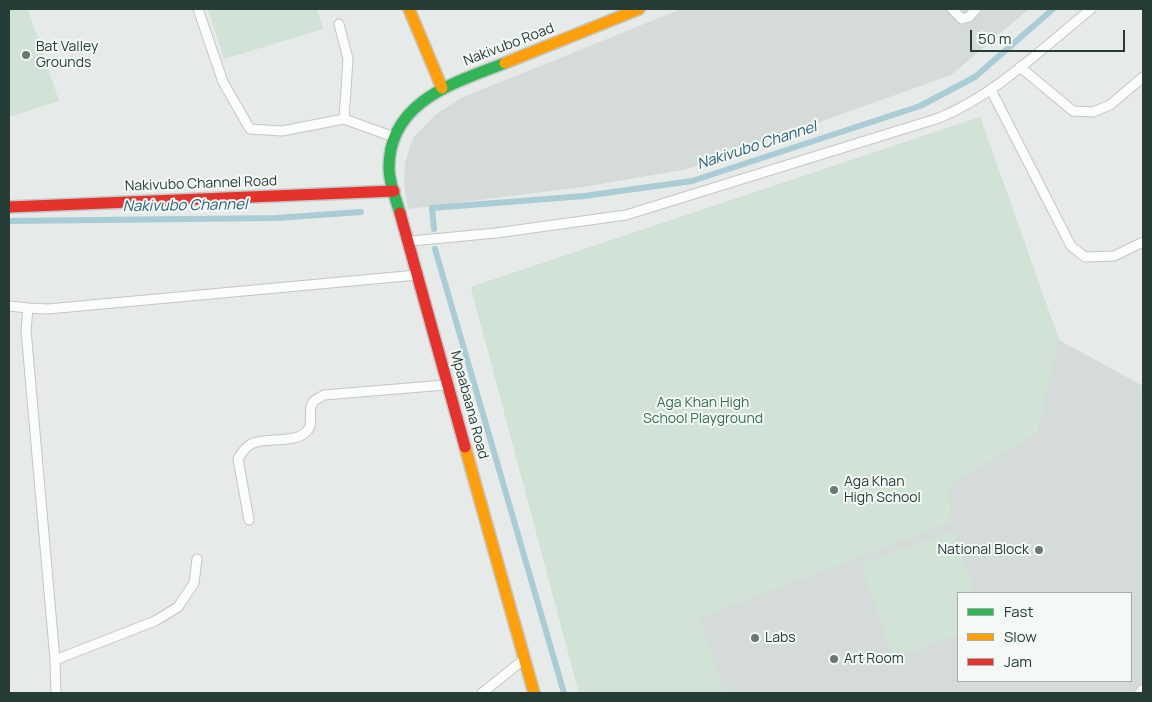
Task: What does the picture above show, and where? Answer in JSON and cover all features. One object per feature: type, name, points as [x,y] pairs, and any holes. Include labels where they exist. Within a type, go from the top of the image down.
[{"type":"street","points":[[409,9],[442,88]]},
{"type":"street","name":"Nakivubo Road","points":[[400,124],[418,104],[442,88],[639,9]]},
{"type":"street","name":"Mpaabaana Road","points":[[400,124],[394,137],[389,170],[534,693]]},
{"type":"street","name":"Nakivubo Channel Road","points":[[9,207],[394,191]]},
{"type":"lane","points":[[198,9],[223,82],[250,129],[282,131],[344,119],[394,137]]},
{"type":"lane","points":[[952,9],[962,19],[965,19],[976,9]]},
{"type":"lane","points":[[408,242],[496,233],[626,215],[939,118],[962,109],[991,90],[1091,9]]},
{"type":"lane","points":[[339,24],[348,59],[344,119]]},
{"type":"lane","points":[[1020,66],[1073,111],[1093,112],[1110,106],[1143,77]]},
{"type":"lane","points":[[991,90],[1071,246],[1085,257],[1114,256],[1143,242]]},
{"type":"lane","points":[[9,306],[48,309],[418,275]]},
{"type":"lane","points":[[28,308],[26,330],[55,660],[56,693]]},
{"type":"lane","points":[[249,520],[238,459],[241,452],[251,444],[300,436],[308,431],[311,406],[314,401],[324,395],[448,385]]},
{"type":"lane","points":[[55,660],[155,622],[178,607],[194,583],[197,559]]},
{"type":"lane","points":[[482,693],[524,660]]},
{"type":"lane","points":[[1140,693],[1143,689]]},
{"type":"shaded area","points":[[681,9],[1029,9],[951,75],[688,169],[583,187],[408,209],[404,182],[405,163],[413,138],[435,115],[461,98]]},
{"type":"shaded area","name":"Aga Khan High School Playground","points":[[980,117],[1059,340],[1143,386],[1143,693],[579,693],[471,287]]},
{"type":"green space","name":"Bat Valley Grounds","points":[[9,9],[28,9],[59,101],[9,117]]},
{"type":"green space","points":[[208,9],[317,9],[323,29],[224,59]]},
{"type":"green space","name":"Aga Khan High School Playground","points":[[980,117],[1059,340],[1037,433],[949,486],[951,522],[700,618],[724,691],[719,693],[579,693],[471,287]]},
{"type":"green space","points":[[953,531],[975,592],[957,592],[957,635],[894,658],[860,564]]},
{"type":"waterway","name":"Nakivubo Channel","points":[[434,229],[432,208],[584,196],[692,181],[920,106],[975,77],[1053,9]]},
{"type":"waterway","name":"Nakivubo Channel","points":[[9,221],[276,218],[361,212]]},
{"type":"waterway","points":[[435,249],[564,693]]},
{"type":"traffic: fast","points":[[400,213],[389,174],[392,145],[400,126],[412,111],[446,87],[505,63]]},
{"type":"traffic: slow","points":[[409,9],[442,88]]},
{"type":"traffic: slow","points":[[505,63],[639,9]]},
{"type":"traffic: slow","points":[[465,447],[534,693]]},
{"type":"traffic: jam","points":[[9,207],[394,191]]},
{"type":"traffic: jam","points":[[400,213],[465,447]]},
{"type":"place","name":"Bat Valley Grounds","points":[[26,55]]},
{"type":"place","name":"Aga Khan High School","points":[[834,490]]},
{"type":"place","name":"National Block","points":[[1039,550]]},
{"type":"place","name":"Labs","points":[[755,638]]},
{"type":"place","name":"Art Room","points":[[834,659]]}]
